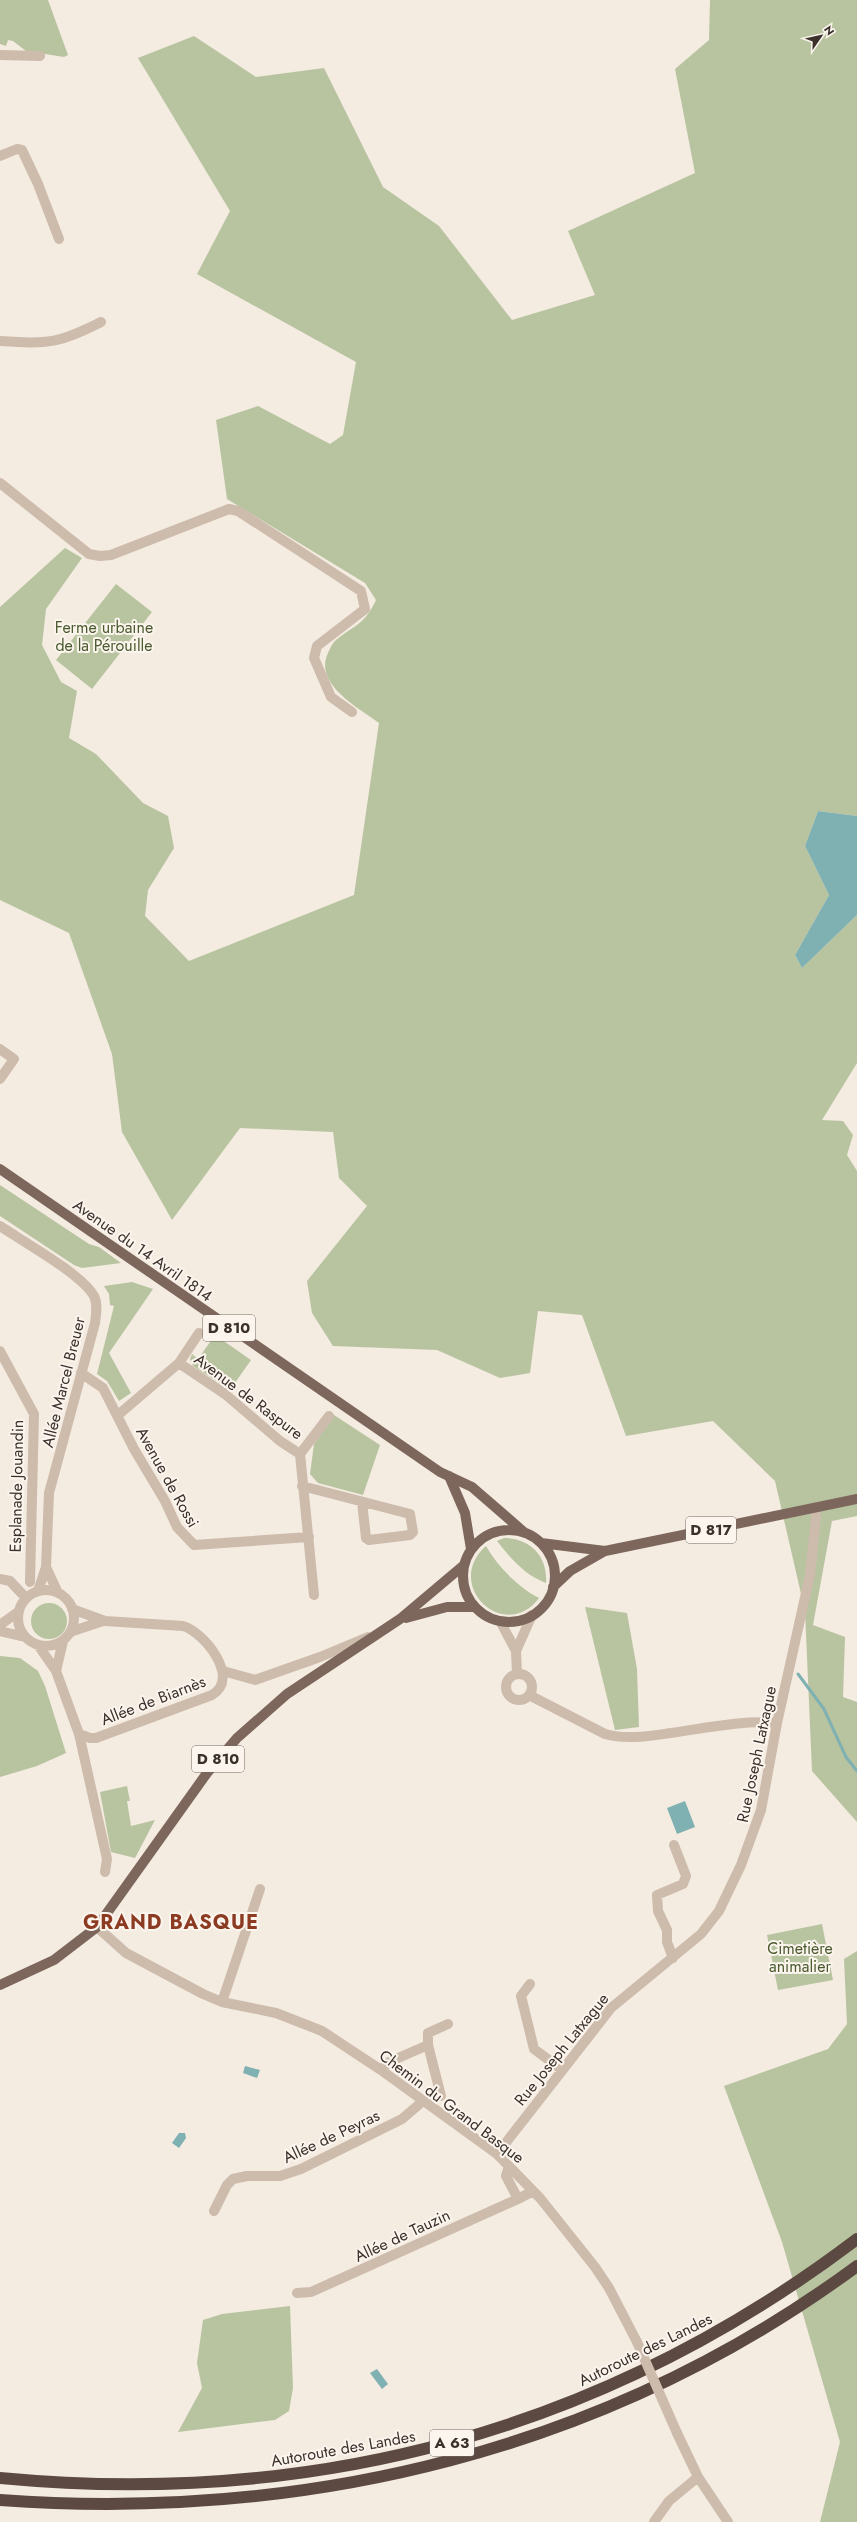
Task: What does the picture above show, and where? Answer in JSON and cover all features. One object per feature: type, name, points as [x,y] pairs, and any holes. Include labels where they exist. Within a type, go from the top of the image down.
[{"type":"highway","name":"Autoroute des Landes","points":[[0,2478],[94,2486],[169,2486],[227,2482],[322,2471],[434,2448],[560,2407],[614,2386],[666,2360],[749,2314],[857,2239]]},
{"type":"highway","name":"A 63","points":[[0,2500],[101,2507],[215,2505],[326,2492],[438,2468],[555,2430],[670,2381],[761,2331],[857,2266]]},
{"type":"main road","name":"Avenue du 14 Avril 1814","points":[[0,1169],[310,1384],[449,1476],[472,1487],[525,1533]]},
{"type":"main road","points":[[449,1476],[465,1513],[471,1549]]},
{"type":"main road","name":"D 817","points":[[553,1586],[570,1571],[605,1551],[857,1499]]},
{"type":"main road","points":[[500,1531],[525,1533],[541,1543],[550,1556],[554,1571],[553,1586],[544,1605],[532,1615],[511,1622],[500,1621],[486,1615],[475,1606],[467,1594],[463,1580],[464,1565],[471,1549],[488,1535],[500,1531]]},
{"type":"main road","name":"D 817","points":[[541,1543],[605,1551]]},
{"type":"main road","name":"D 810","points":[[0,1985],[54,1960],[97,1927],[207,1773],[236,1738],[287,1694],[400,1620],[464,1565]]},
{"type":"main road","name":"D 810","points":[[400,1620],[447,1607],[475,1606]]},
{"type":"street","points":[[0,55],[40,56]]},
{"type":"street","points":[[0,156],[17,149],[22,150],[38,184],[59,239]]},
{"type":"street","points":[[0,341],[42,344],[63,340],[101,322]]},
{"type":"street","points":[[0,483],[89,554],[111,555],[229,510],[238,511],[361,591],[365,609],[317,646],[314,658],[331,697],[352,712]]},
{"type":"street","points":[[0,1049],[14,1059],[0,1079]]},
{"type":"street","name":"Allée Marcel Breuer","points":[[0,1226],[79,1280],[94,1296],[97,1306],[96,1318],[48,1499],[46,1567],[38,1591]]},
{"type":"street","name":"Avenue de Rossi","points":[[118,1415],[179,1363],[199,1333]]},
{"type":"street","name":"Esplanade Jouandin","points":[[0,1351],[34,1414],[30,1582]]},
{"type":"street","name":"Avenue de Raspure","points":[[179,1363],[225,1394],[280,1441],[300,1454]]},
{"type":"street","name":"Avenue de Rossi","points":[[81,1372],[103,1388],[134,1449],[165,1501],[177,1527],[186,1539],[199,1546],[309,1537]]},
{"type":"street","name":"Avenue de Raspure","points":[[314,1595],[300,1454],[329,1416]]},
{"type":"street","points":[[302,1486],[410,1514],[413,1532],[410,1535],[369,1540],[366,1538],[362,1502]]},
{"type":"street","name":"Rue Joseph Latxague","points":[[497,2154],[561,2069],[611,2008],[673,1958],[713,1920],[741,1865],[761,1810],[777,1723],[810,1576],[817,1507]]},
{"type":"street","name":"Allée Marcel Breuer","points":[[46,1567],[58,1593]]},
{"type":"street","points":[[0,1579],[10,1581],[26,1598]]},
{"type":"street","points":[[0,1625],[18,1612],[26,1598],[38,1591],[48,1590],[58,1593],[66,1599],[72,1609],[74,1617],[70,1632],[63,1641],[56,1671]]},
{"type":"street","points":[[72,1609],[105,1621],[183,1626],[191,1628],[201,1637],[223,1671]]},
{"type":"street","points":[[18,1612],[20,1629],[25,1637]]},
{"type":"street","points":[[516,1651],[532,1615]]},
{"type":"street","points":[[70,1632],[105,1621]]},
{"type":"street","points":[[500,1621],[516,1651],[517,1674]]},
{"type":"street","points":[[0,1631],[25,1637],[38,1645],[56,1671],[79,1734],[107,1859],[104,1872]]},
{"type":"street","name":"Allée de Biarnès","points":[[79,1734],[90,1738],[96,1738],[212,1695],[218,1692],[223,1683],[223,1671],[246,1679],[260,1678],[320,1657],[380,1632]]},
{"type":"street","points":[[38,1645],[51,1646],[63,1641]]},
{"type":"street","points":[[517,1674],[526,1676],[531,1683],[529,1695],[523,1700],[515,1700],[507,1693],[506,1686],[508,1679],[517,1674]]},
{"type":"street","points":[[529,1695],[605,1734],[617,1738],[646,1737],[752,1721],[777,1723]]},
{"type":"street","points":[[673,1958],[667,1942],[666,1930],[658,1911],[657,1895],[683,1884],[686,1876],[674,1845]]},
{"type":"street","points":[[222,2002],[260,1889]]},
{"type":"street","name":"Chemin du Grand Basque","points":[[97,1927],[126,1953],[222,2002],[276,2013],[322,2031],[381,2070],[497,2154],[564,2225],[595,2267],[637,2342],[698,2476],[728,2522]]},
{"type":"street","points":[[530,1984],[521,1996],[534,2049],[561,2069]]},
{"type":"street","points":[[441,2096],[428,2045],[428,2033],[448,2024]]},
{"type":"street","points":[[381,2070],[389,2062],[428,2045]]},
{"type":"street","name":"Allée de Peyras","points":[[214,2211],[227,2185],[233,2179],[247,2176],[280,2176],[301,2170],[402,2119],[423,2101]]},
{"type":"street","points":[[509,2166],[506,2176],[518,2199]]},
{"type":"street","name":"Allée de Tauzin","points":[[297,2293],[311,2292],[533,2191]]},
{"type":"street","points":[[654,2522],[669,2501],[698,2476]]},
{"type":"green space","points":[[0,0],[48,0],[68,55],[64,57],[26,51],[13,41],[8,40],[6,46],[0,44]]},
{"type":"green space","points":[[710,0],[857,0],[857,816],[818,811],[805,846],[829,895],[795,955],[802,968],[857,915],[857,1063],[822,1120],[843,1121],[853,1135],[847,1155],[857,1171],[857,1516],[832,1521],[813,1625],[845,1637],[843,1697],[857,1702],[857,1822],[812,1771],[805,1611],[775,1481],[713,1421],[626,1436],[582,1315],[538,1311],[530,1373],[500,1378],[437,1350],[333,1346],[312,1313],[307,1281],[367,1206],[339,1178],[333,1132],[240,1128],[172,1220],[122,1132],[112,1054],[69,933],[0,900],[0,607],[65,548],[82,558],[46,609],[42,645],[61,682],[77,691],[69,738],[96,754],[143,803],[168,816],[174,848],[148,890],[145,916],[189,961],[354,895],[379,723],[340,694],[332,685],[327,675],[325,664],[333,643],[368,615],[376,600],[365,583],[227,499],[216,420],[258,406],[330,444],[343,435],[356,362],[197,274],[230,211],[138,58],[194,36],[256,77],[324,68],[383,187],[439,226],[512,320],[595,295],[568,231],[695,173],[675,69],[709,40]]},
{"type":"green space","name":"Ferme urbaine de la Pérouille","points":[[116,584],[152,612],[92,689],[56,660]]},
{"type":"green space","points":[[0,1185],[89,1244],[99,1247],[121,1263],[82,1268],[74,1265],[0,1216]]},
{"type":"green space","points":[[132,1282],[153,1289],[109,1353],[131,1393],[119,1401],[107,1381],[97,1374],[114,1306],[110,1305],[109,1294],[104,1286]]},
{"type":"green space","points":[[215,1335],[251,1360],[230,1390],[193,1366],[190,1359],[192,1354],[198,1359]]},
{"type":"green space","points":[[334,1415],[380,1445],[363,1495],[318,1483],[310,1474],[314,1444]]},
{"type":"green space","points":[[504,1538],[522,1541],[530,1545],[536,1551],[541,1557],[544,1565],[546,1583],[531,1576],[513,1560],[497,1541]]},
{"type":"green space","points":[[486,1546],[509,1576],[539,1598],[525,1611],[510,1615],[496,1612],[483,1604],[474,1592],[471,1577],[474,1561]]},
{"type":"green space","points":[[49,1603],[62,1608],[67,1621],[62,1634],[49,1639],[36,1634],[31,1621],[36,1608]]},
{"type":"green space","points":[[585,1607],[627,1613],[637,1669],[639,1727],[615,1730]]},
{"type":"green space","points":[[0,1656],[20,1658],[38,1671],[45,1686],[66,1753],[37,1766],[0,1777]]},
{"type":"green space","points":[[127,1786],[130,1801],[127,1801],[131,1826],[155,1820],[135,1858],[111,1852],[100,1792]]},
{"type":"green space","name":"Cimetière animalier","points":[[822,1924],[833,1980],[778,1990],[767,1935]]},
{"type":"green space","points":[[857,1951],[857,2522],[820,2522],[840,2442],[782,2242],[724,2086],[828,2049],[847,2024],[844,1959]]},
{"type":"green space","points":[[290,2306],[293,2388],[289,2411],[275,2420],[178,2432],[202,2388],[197,2363],[203,2320],[222,2314]]},
{"type":"water","points":[[818,811],[857,816],[857,915],[802,968],[795,955],[829,895],[805,846]]},
{"type":"water","points":[[685,1801],[695,1827],[677,1834],[667,1808]]},
{"type":"water","points":[[245,2066],[260,2070],[257,2078],[243,2073]]},
{"type":"water","points":[[179,2133],[185,2133],[186,2138],[179,2148],[172,2143]]},
{"type":"water","points":[[377,2369],[388,2384],[382,2389],[370,2373]]},
{"type":"waterway","points":[[798,1674],[824,1709],[846,1757],[857,1771]]},
{"type":"district","name":"GRAND BASQUE","points":[[171,1922]]}]
